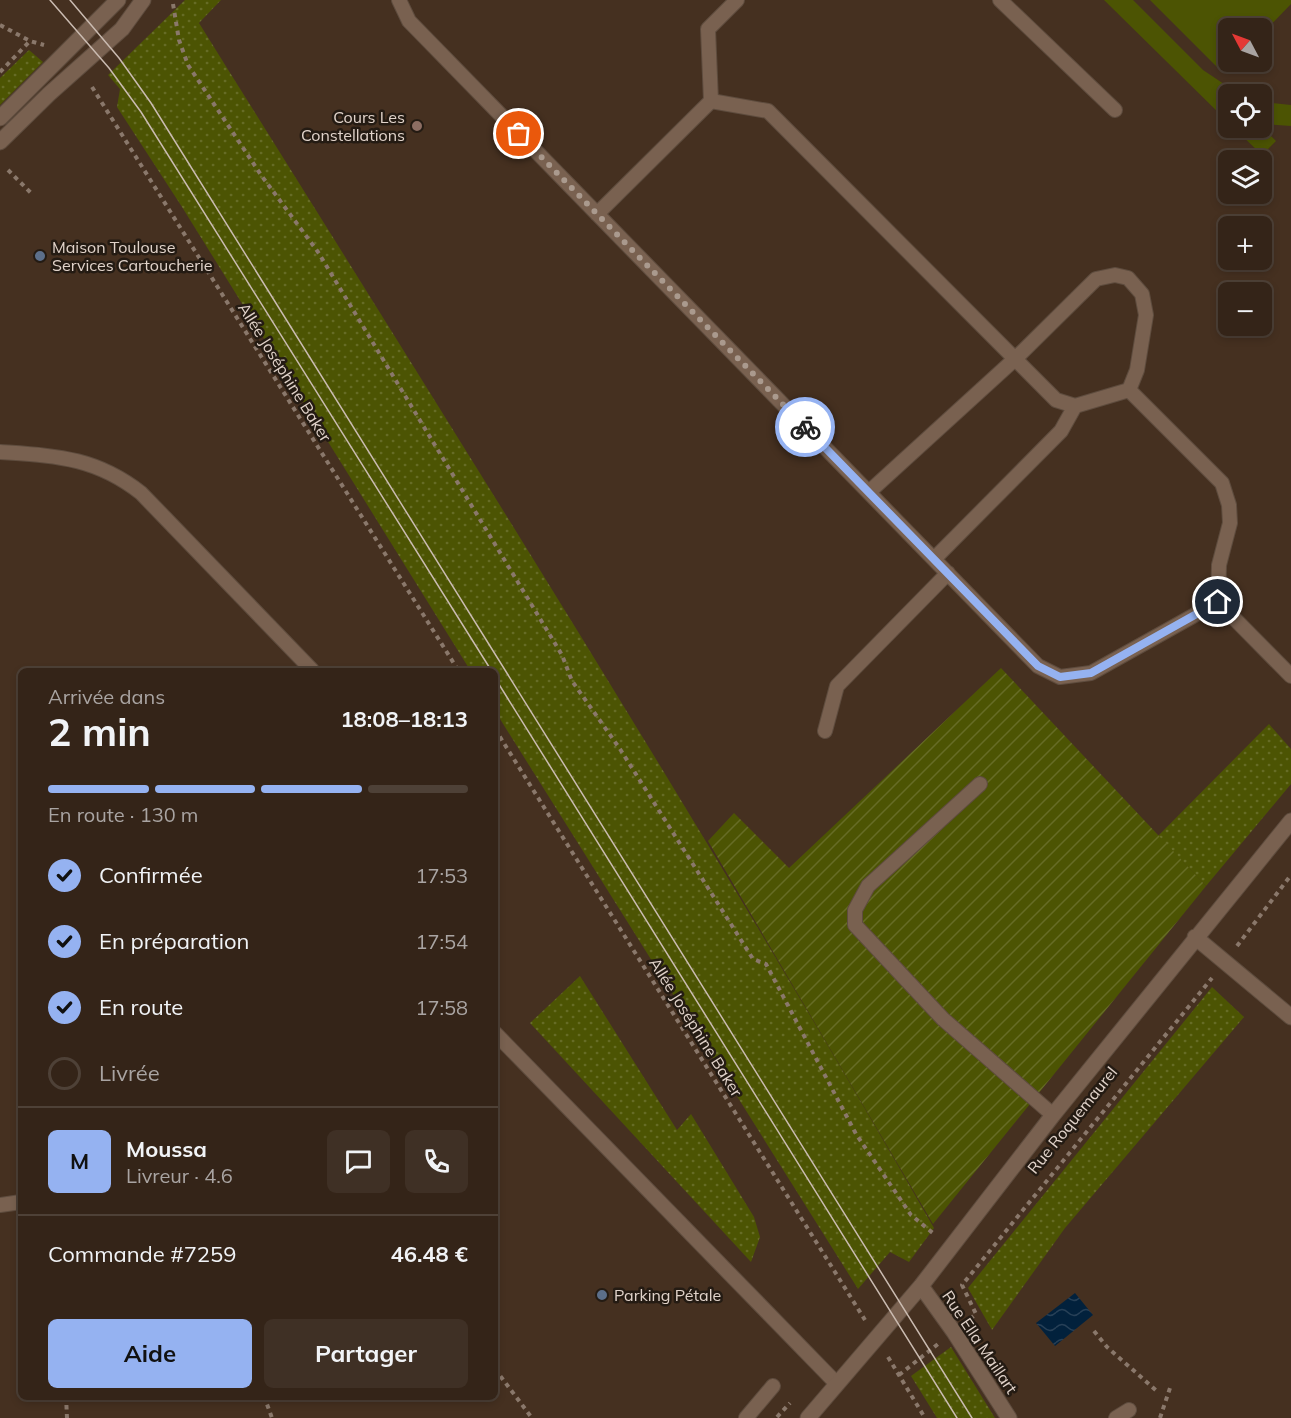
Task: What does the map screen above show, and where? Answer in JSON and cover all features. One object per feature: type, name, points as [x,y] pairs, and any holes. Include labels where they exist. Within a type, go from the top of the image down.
[{"type":"street","points":[[0,118],[118,0]]},
{"type":"street","points":[[0,142],[49,94],[122,29],[143,0]]},
{"type":"street","name":"Rue Roquemaurel","points":[[808,1418],[921,1286],[1195,937],[1291,821]]},
{"type":"street","points":[[1195,937],[1291,1017]]},
{"type":"street","name":"Rue Ella Maillart","points":[[921,1286],[954,1332],[1009,1418]]},
{"type":"lane","points":[[399,0],[409,21],[1038,666],[1060,677],[1091,673],[1218,602]]},
{"type":"lane","points":[[597,214],[711,101],[708,29],[736,0]]},
{"type":"lane","points":[[1000,0],[1115,110]]},
{"type":"lane","points":[[711,101],[768,111],[1056,400],[1074,406],[1129,390]]},
{"type":"lane","points":[[869,492],[1016,358],[1096,279],[1115,275],[1128,278],[1142,294],[1146,315],[1137,370],[1129,390]]},
{"type":"lane","points":[[1129,390],[1222,483],[1229,505],[1230,523],[1219,566],[1218,602],[1291,676]]},
{"type":"lane","points":[[934,559],[1061,431],[1074,406]]},
{"type":"lane","points":[[0,452],[69,459],[118,476],[141,493],[310,668]]},
{"type":"lane","points":[[825,731],[837,686],[948,573]]},
{"type":"lane","points":[[980,784],[868,886],[855,910],[855,925],[942,1018],[1053,1116]]},
{"type":"lane","points":[[498,1036],[837,1384]]},
{"type":"lane","points":[[0,1205],[18,1202]]},
{"type":"lane","points":[[746,1418],[772,1386]]},
{"type":"lane","points":[[1116,1418],[1129,1410]]},
{"type":"path","points":[[173,4],[179,40],[188,65],[261,175],[318,252],[562,655],[572,681],[620,749],[753,959],[766,964],[856,1134],[911,1215],[951,1248]]},
{"type":"path","points":[[0,24],[30,41],[48,46]]},
{"type":"path","points":[[0,72],[30,41]]},
{"type":"path","name":"Allée Joséphine Baker","points":[[92,87],[457,668]]},
{"type":"path","points":[[8,171],[31,193]]},
{"type":"path","name":"Allée Joséphine Baker","points":[[498,734],[877,1338]]},
{"type":"path","name":"Rue Roquemaurel","points":[[922,1413],[899,1375],[976,1314],[962,1285],[1225,962],[1291,875]]},
{"type":"path","points":[[1094,1331],[1107,1347],[1159,1393]]},
{"type":"path","points":[[498,1373],[532,1418]]},
{"type":"path","points":[[1160,1418],[1171,1385]]},
{"type":"path","points":[[66,1400],[67,1418]]},
{"type":"path","points":[[265,1400],[272,1418]]},
{"type":"path","points":[[916,1418],[922,1413],[925,1418]]},
{"type":"green space","points":[[185,0],[221,0],[199,23],[664,773],[934,1228],[909,1262],[890,1252],[858,1289],[498,716],[498,668],[469,668],[182,207],[117,107],[120,89],[108,75]]},
{"type":"green space","points":[[1104,0],[1133,0],[1203,70],[1224,84],[1218,84],[1218,112]]},
{"type":"green space","points":[[1150,0],[1291,0],[1291,4],[1272,24],[1272,18],[1218,18],[1218,68]]},
{"type":"green space","points":[[29,50],[43,62],[0,105],[0,78]]},
{"type":"green space","points":[[1272,103],[1291,105],[1291,126],[1272,125]]},
{"type":"green space","points":[[1272,137],[1276,141],[1267,150],[1257,150],[1244,138]]},
{"type":"green space","points":[[1001,668],[1206,886],[933,1224],[708,841],[734,813],[789,868]]},
{"type":"green space","points":[[1269,724],[1291,749],[1291,784],[1206,886],[1158,836]]},
{"type":"green space","points":[[580,976],[677,1130],[691,1114],[754,1217],[760,1237],[751,1262],[530,1023]]},
{"type":"green space","points":[[1212,987],[1244,1017],[1065,1228],[992,1330],[968,1288]]},
{"type":"green space","points":[[951,1347],[995,1418],[937,1418],[911,1376]]},
{"type":"water","points":[[1075,1293],[1093,1315],[1055,1346],[1036,1323]]},
{"type":"tram line","points":[[50,0],[109,68],[141,112],[490,668]]},
{"type":"tram line","points":[[70,0],[119,58],[151,103],[972,1418]]},
{"type":"tram line","points":[[498,683],[957,1418]]},
{"type":"way so far","points":[[519,134],[805,427]]},
{"type":"place","name":"Cours Les Constellations","points":[[417,126]]},
{"type":"place","name":"Maison Toulouse Services Cartoucherie","points":[[40,256]]},
{"type":"place","name":"Parking Pétale","points":[[602,1295]]},
{"type":"route","points":[[805,427],[1038,666],[1060,677],[1091,673],[1218,602]]}]
